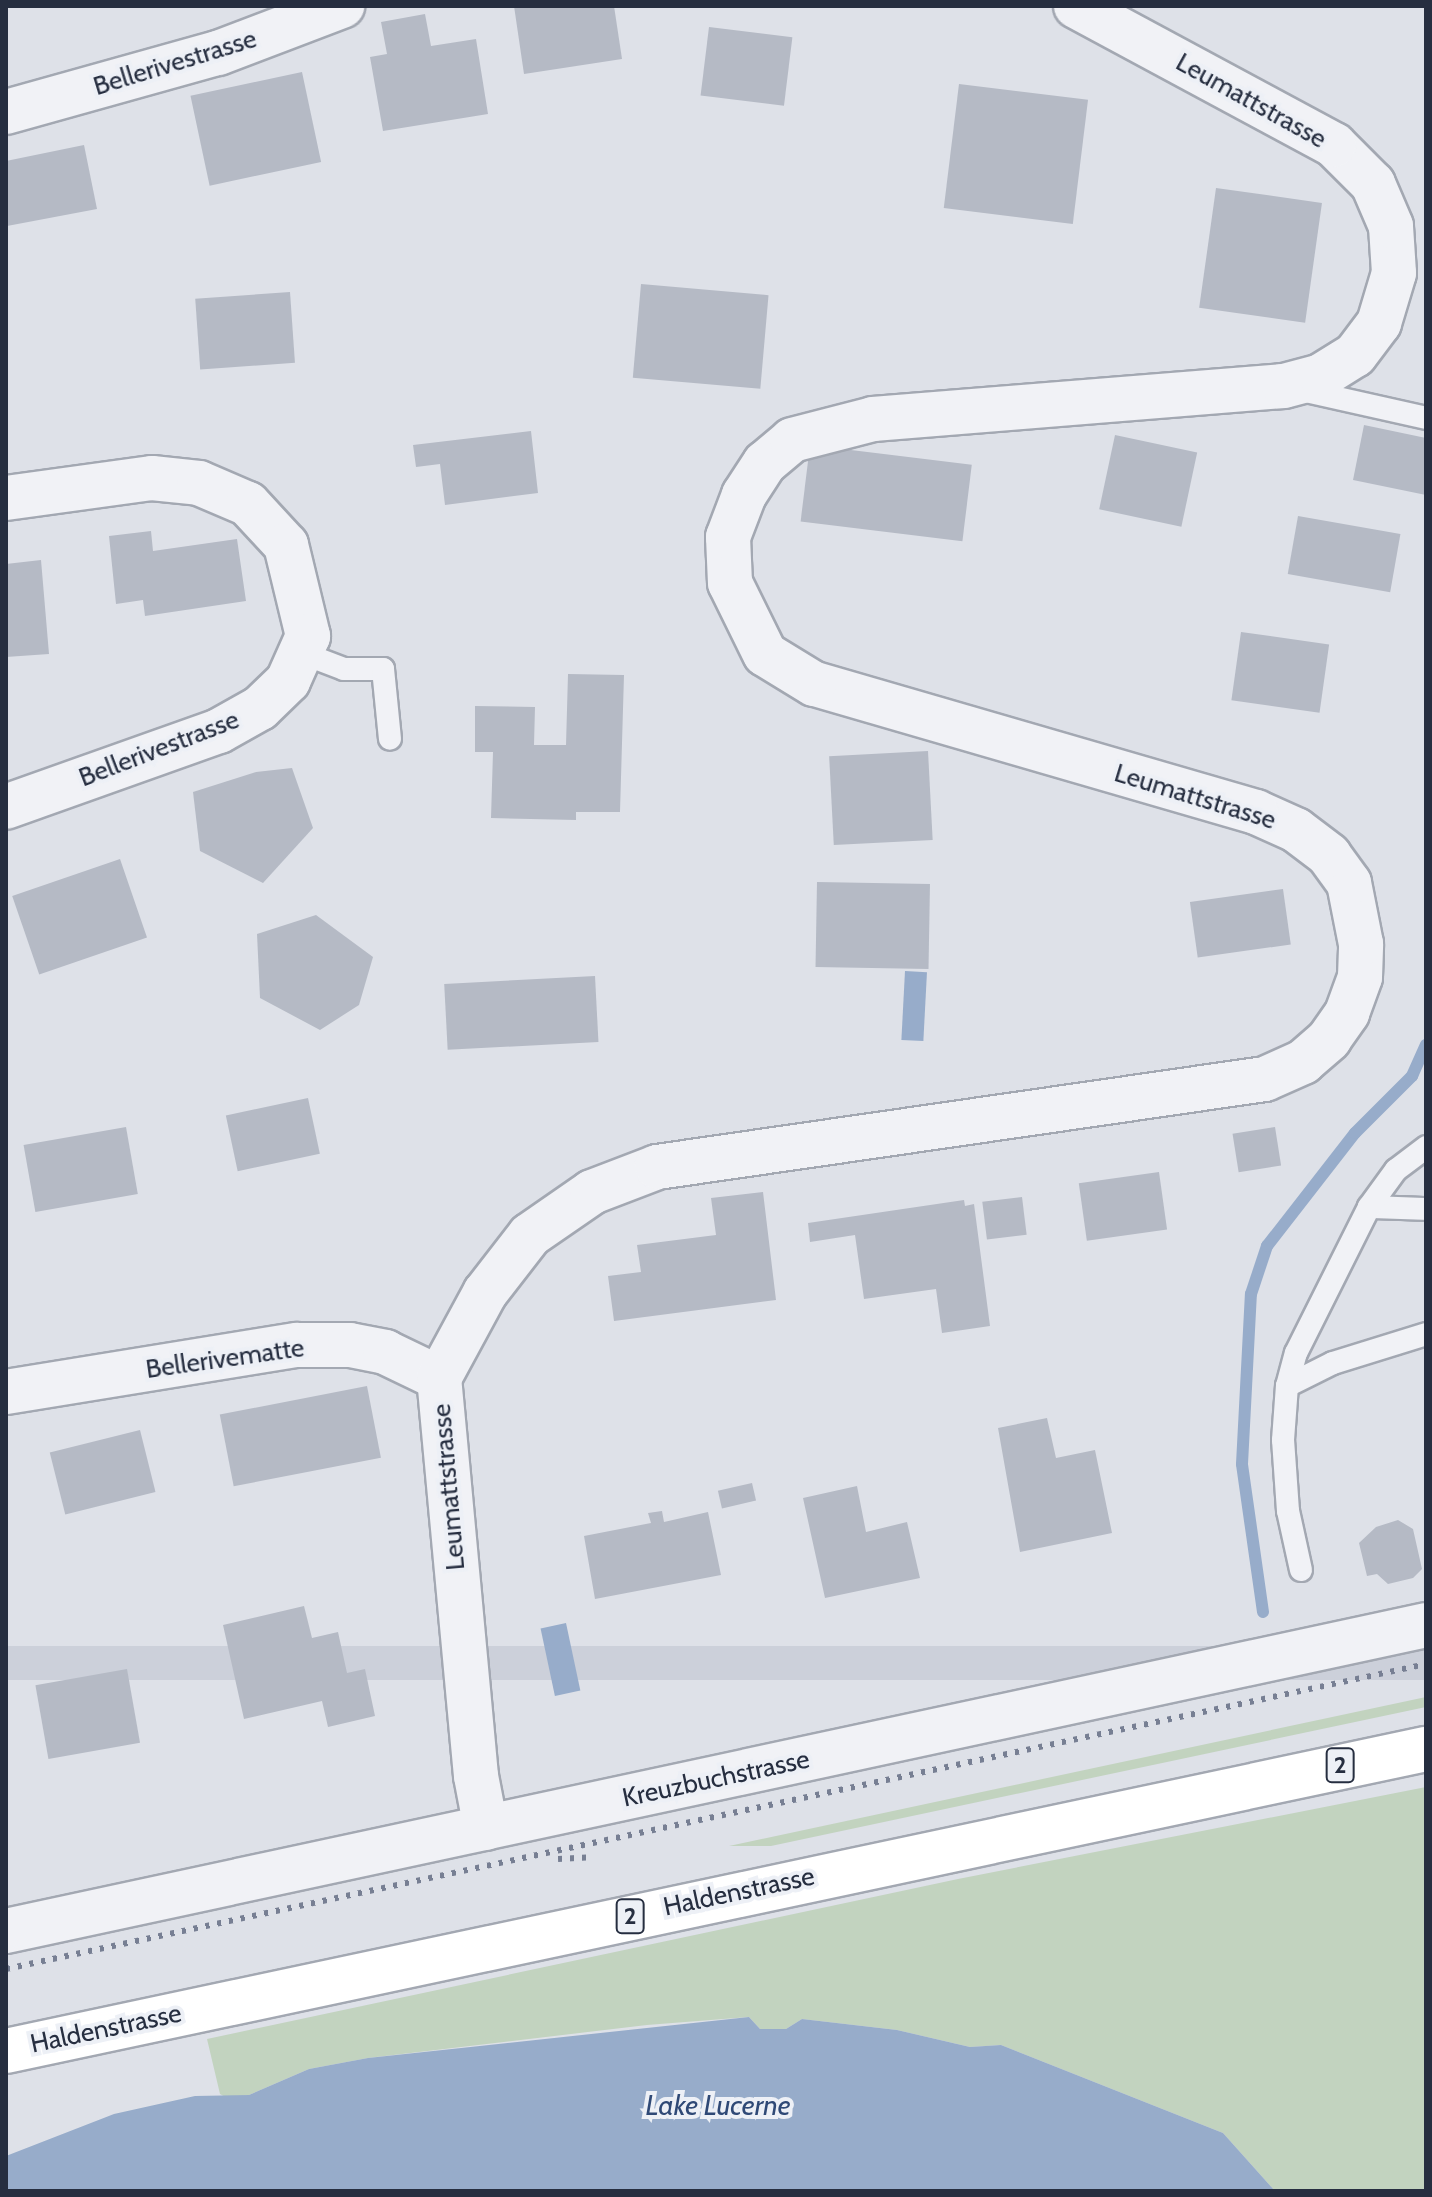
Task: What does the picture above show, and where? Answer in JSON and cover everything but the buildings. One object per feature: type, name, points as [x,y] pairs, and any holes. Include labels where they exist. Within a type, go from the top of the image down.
[{"type":"main road","name":"Haldenstrasse","points":[[6,2051],[1426,1749]]},
{"type":"street","name":"Bellerivestrasse","points":[[6,112],[218,53],[342,6]]},
{"type":"street","name":"Leumattstrasse","points":[[486,1828],[476,1776],[439,1378],[485,1293],[530,1235],[622,1177],[667,1165],[1265,1079],[1303,1062],[1329,1039],[1347,1013],[1360,977],[1361,944],[1349,883],[1329,855],[1296,830],[1256,812],[814,684],[765,654],[730,583],[728,537],[744,495],[765,463],[792,440],[828,426],[1284,386],[1321,376],[1355,355],[1379,323],[1394,273],[1391,226],[1373,184],[1334,145],[1076,6]]},
{"type":"street","name":"Bellerivestrasse","points":[[6,498],[152,478],[199,483],[248,504],[286,545],[308,636],[288,681],[260,708],[219,731],[6,807]]},
{"type":"street","name":"Bellerivematte","points":[[6,1392],[297,1345],[350,1345],[385,1352],[439,1378]]},
{"type":"street","name":"Kreuzbuchstrasse","points":[[6,1931],[1426,1625]]},
{"type":"lane","points":[[1284,386],[1426,418]]},
{"type":"lane","points":[[302,653],[344,669],[383,669],[390,739]]},
{"type":"lane","points":[[1301,1570],[1288,1511],[1283,1440],[1287,1386],[1296,1353],[1369,1207],[1396,1170],[1426,1147]]},
{"type":"lane","points":[[1369,1207],[1426,1209]]},
{"type":"lane","points":[[1287,1386],[1333,1363],[1426,1334]]},
{"type":"shaded area","points":[[6,1646],[1426,1646],[1426,1680],[6,1680]]},
{"type":"green space","points":[[1426,1697],[1426,1707],[771,1846],[729,1846]]},
{"type":"green space","points":[[1426,1787],[1426,2191],[1275,2191],[1223,2133],[1001,2045],[970,2047],[897,2030],[802,2019],[786,2029],[760,2029],[749,2017],[647,2025],[368,2058],[309,2069],[249,2095],[227,2098],[220,2094],[207,2039],[958,1879]]},
{"type":"water","points":[[905,971],[927,972],[923,1041],[901,1040]]},
{"type":"water","points":[[566,1623],[580,1690],[555,1696],[541,1628]]},
{"type":"water","name":"Lake Lucerne","points":[[749,2017],[760,2029],[786,2029],[802,2019],[897,2030],[970,2047],[1001,2045],[1223,2133],[1275,2191],[6,2191],[6,2156],[114,2114],[195,2096],[249,2095],[309,2069],[368,2058]]},
{"type":"waterway","points":[[1263,1612],[1242,1464],[1251,1294],[1267,1246],[1355,1133],[1412,1076],[1426,1045]]},
{"type":"railway","points":[[6,1969],[1426,1664]]},
{"type":"railway","points":[[558,1859],[591,1857]]}]
